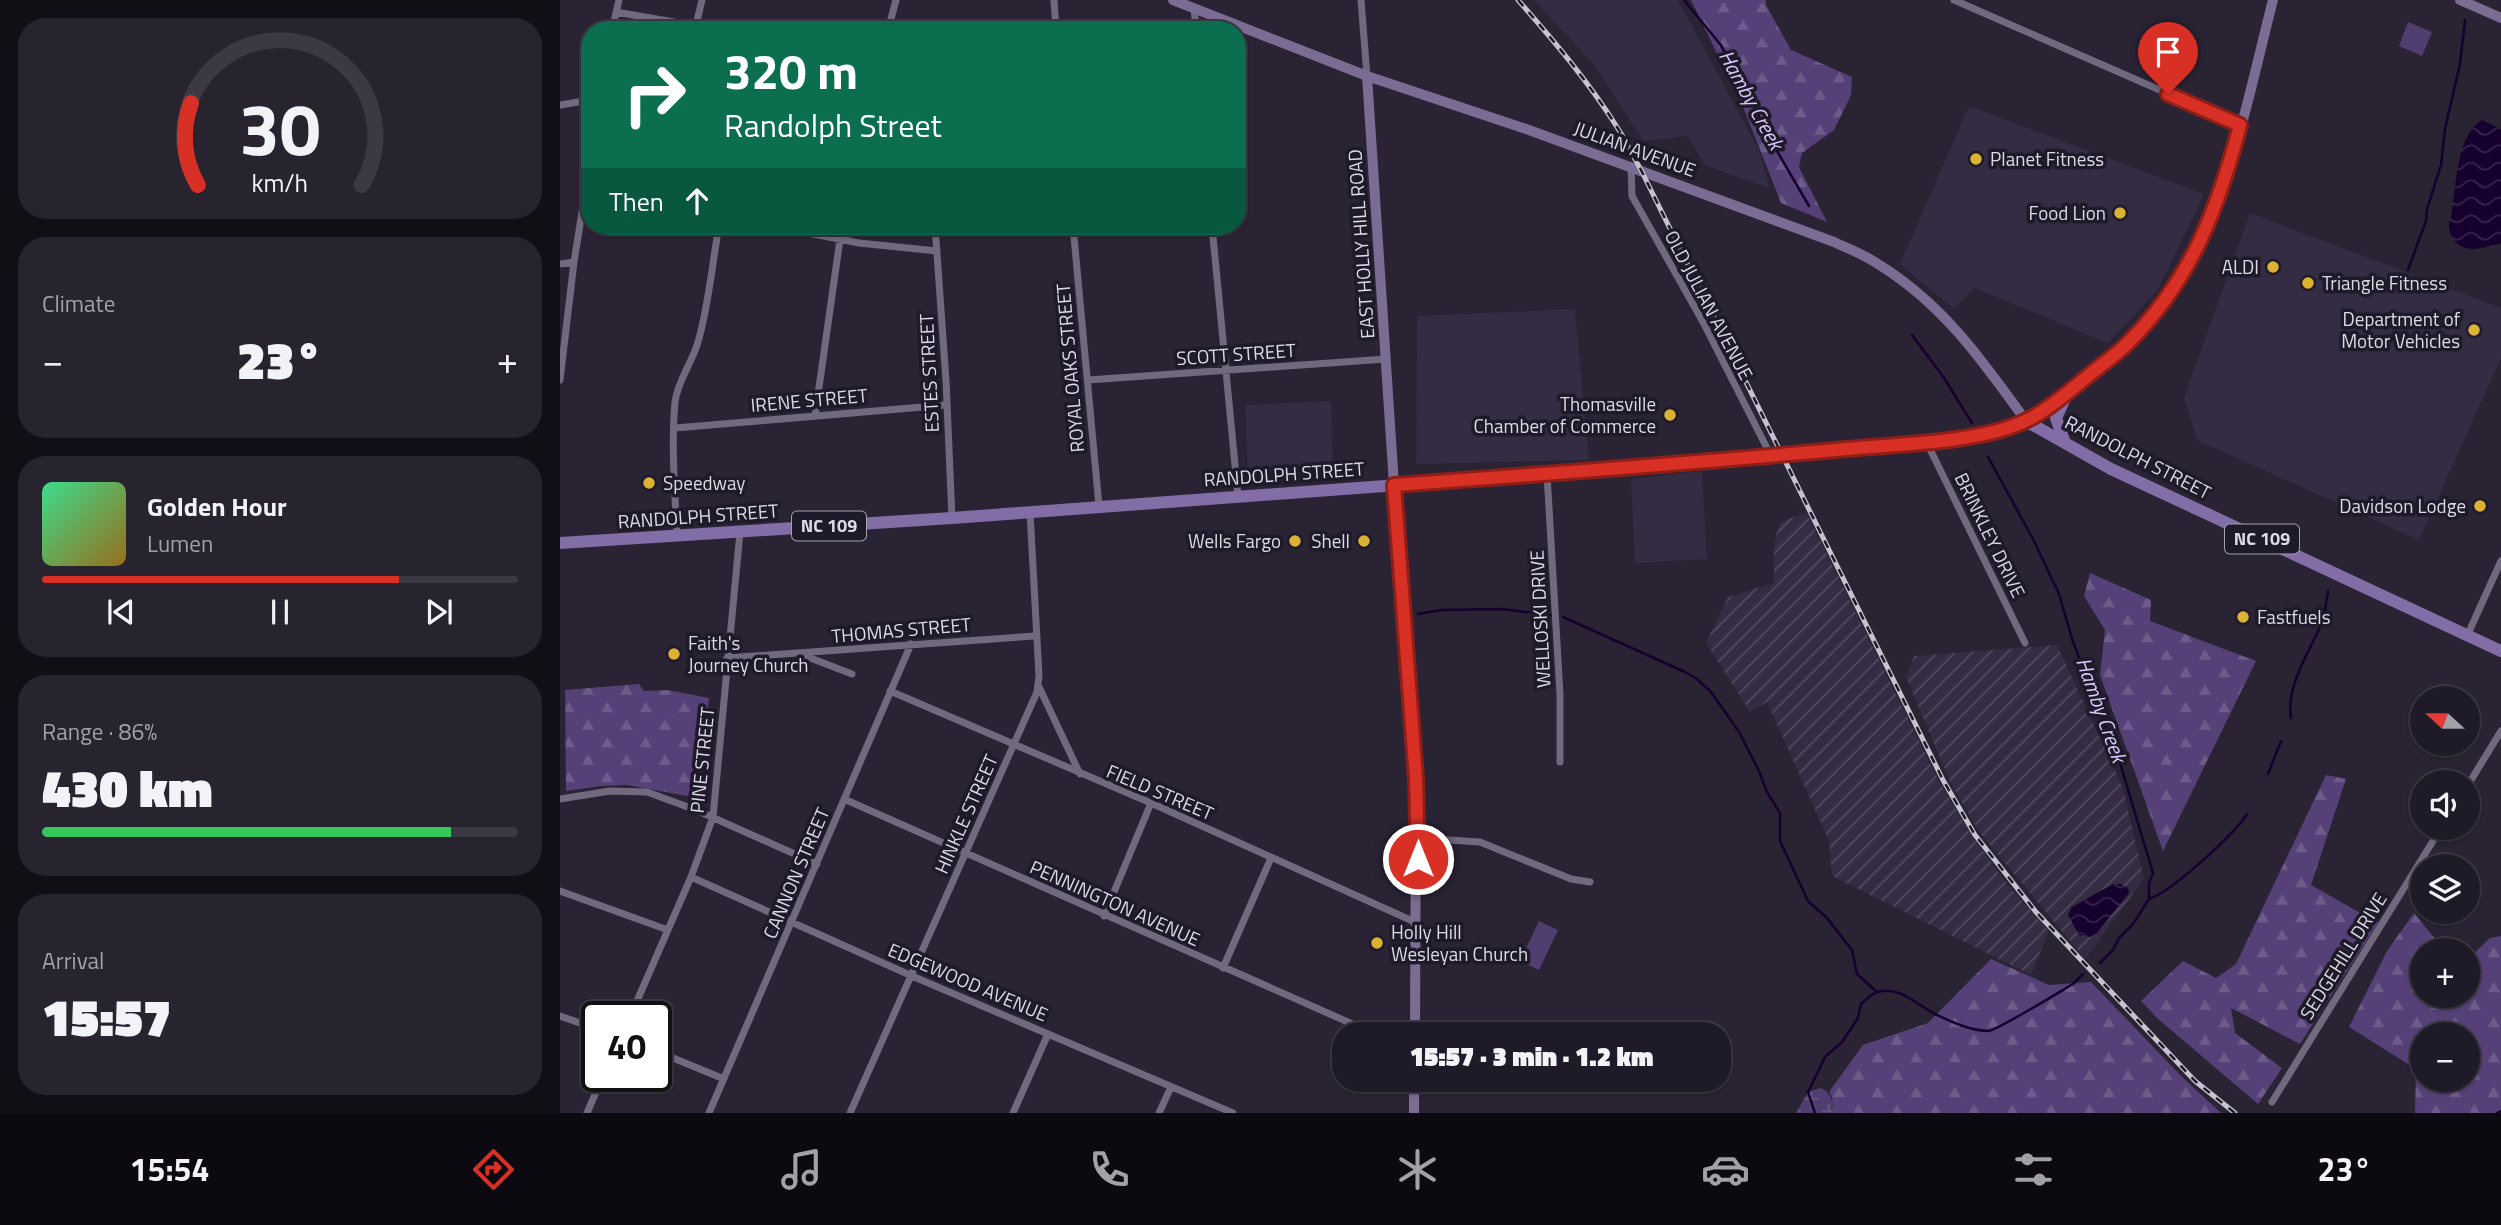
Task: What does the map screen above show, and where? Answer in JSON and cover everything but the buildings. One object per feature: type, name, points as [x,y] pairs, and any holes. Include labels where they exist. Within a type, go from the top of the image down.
[{"type":"main road","points":[[2066,443],[2056,418],[2061,402],[2068,392]]},
{"type":"main road","name":"RANDOLPH STREET","points":[[560,544],[952,518],[1771,456],[1999,432],[2026,421],[2111,468],[2501,651]]},
{"type":"street","points":[[614,21],[619,0]]},
{"type":"street","points":[[697,21],[702,0]]},
{"type":"street","points":[[890,21],[896,0]]},
{"type":"street","points":[[1054,0],[1055,21]]},
{"type":"street","name":"JULIAN AVENUE","points":[[1173,0],[1228,21]]},
{"type":"street","name":"EAST HOLLY HILL ROAD","points":[[1361,0],[1416,779],[1418,838],[1415,1022]]},
{"type":"street","points":[[1954,0],[2240,125]]},
{"type":"street","points":[[2026,421],[2068,392],[2127,344],[2164,303],[2179,281],[2209,223],[2221,190],[2273,0]]},
{"type":"street","points":[[2460,0],[2501,18]]},
{"type":"street","points":[[1195,8],[1196,21]]},
{"type":"street","points":[[616,12],[671,21]]},
{"type":"street","name":"JULIAN AVENUE","points":[[1246,28],[1367,76],[1631,166],[1835,242],[1877,263],[1938,309],[1984,361],[2026,421]]},
{"type":"street","points":[[560,105],[581,102]]},
{"type":"street","name":"OLD JULIAN AVENUE","points":[[1631,166],[1632,196],[1703,322],[1771,456]]},
{"type":"street","points":[[560,380],[581,225]]},
{"type":"street","points":[[677,536],[675,403],[679,387],[698,346],[718,235]]},
{"type":"street","points":[[820,235],[937,251]]},
{"type":"street","name":"ESTES STREET","points":[[936,235],[952,518]]},
{"type":"street","name":"ROYAL OAKS STREET","points":[[1074,235],[1099,506]]},
{"type":"street","points":[[1213,235],[1238,496]]},
{"type":"street","points":[[815,416],[840,239]]},
{"type":"street","points":[[560,264],[574,262]]},
{"type":"street","name":"SCOTT STREET","points":[[1088,380],[1386,359]]},
{"type":"street","name":"IRENE STREET","points":[[675,428],[946,405]]},
{"type":"street","name":"BRINKLEY DRIVE","points":[[1926,441],[2025,643]]},
{"type":"street","name":"WELLOSKI DRIVE","points":[[1547,474],[1560,694],[1560,762]]},
{"type":"street","name":"HINKLE STREET","points":[[850,1113],[1038,686],[1030,512]]},
{"type":"street","name":"PINE STREET","points":[[636,1001],[691,877],[713,817],[740,532]]},
{"type":"street","points":[[2467,636],[2501,561]]},
{"type":"street","name":"THOMAS STREET","points":[[727,658],[1035,636]]},
{"type":"street","name":"CANNON STREET","points":[[709,1113],[911,644]]},
{"type":"street","points":[[801,654],[852,674]]},
{"type":"street","points":[[1038,686],[1080,775]]},
{"type":"street","name":"FIELD STREET","points":[[890,691],[1080,775],[1151,803],[1417,923]]},
{"type":"street","points":[[2477,770],[2501,731]]},
{"type":"street","points":[[560,799],[610,791],[634,791],[659,796],[817,864]]},
{"type":"street","name":"PENNINGTON AVENUE","points":[[844,799],[1347,1022]]},
{"type":"street","points":[[1104,916],[1151,803]]},
{"type":"street","points":[[1418,838],[1480,842],[1571,878],[1590,882]]},
{"type":"street","name":"SEDGEHILL DRIVE","points":[[2272,1102],[2434,840]]},
{"type":"street","points":[[1223,968],[1271,858]]},
{"type":"street","name":"EDGEWOOD AVENUE","points":[[691,877],[912,976],[1233,1113]]},
{"type":"street","points":[[560,891],[668,930]]},
{"type":"street","points":[[560,1016],[581,1023]]},
{"type":"street","points":[[1013,1113],[1048,1034]]},
{"type":"street","points":[[672,1058],[724,1079]]},
{"type":"street","points":[[1159,1113],[1171,1087]]},
{"type":"street","points":[[587,1113],[596,1092]]},
{"type":"street","points":[[1414,1092],[1414,1113]]},
{"type":"shaded area","points":[[1534,0],[1678,0],[1759,150],[1769,188],[1704,165],[1688,136],[1643,141],[1595,66]]},
{"type":"shaded area","points":[[1969,106],[2204,194],[2158,290],[2108,343],[1974,288],[1954,309],[1900,264]]},
{"type":"shaded area","points":[[2250,213],[2501,308],[2501,358],[2419,540],[2197,440],[2184,398]]},
{"type":"shaded area","points":[[1575,309],[1589,460],[1416,464],[1417,316]]},
{"type":"shaded area","points":[[1331,401],[1333,471],[1248,475],[1245,405]]},
{"type":"shaded area","points":[[1702,471],[1707,559],[1635,563],[1631,479]]},
{"type":"shaded area","points":[[1806,512],[1938,779],[1972,836],[2007,884],[2049,931],[2031,975],[1832,876],[1829,841],[1767,702],[1750,712],[1706,643],[1728,597],[1774,583],[1774,544],[1779,523]]},
{"type":"shaded area","points":[[2057,645],[2123,788],[2144,879],[2085,959],[1980,833],[1951,784],[1906,677],[1914,656]]},
{"type":"green space","points":[[1691,0],[1766,0],[1766,5],[1791,50],[1852,77],[1851,95],[1834,130],[1802,153],[1799,167],[1827,222],[1781,203],[1744,109]]},
{"type":"green space","points":[[2408,22],[2432,32],[2422,56],[2399,46]]},
{"type":"green space","points":[[2090,573],[2151,600],[2150,621],[2256,661],[2163,851],[2100,675],[2105,630],[2084,596]]},
{"type":"green space","points":[[639,684],[644,691],[668,690],[709,698],[698,798],[627,785],[566,791],[565,690]]},
{"type":"green space","points":[[2326,775],[2346,779],[2311,885],[2378,923],[2300,1044],[2231,1008],[2235,1033],[2282,1068],[2258,1104],[2157,1018],[2141,1001],[2183,961],[2216,978],[2236,964]]},
{"type":"green space","points":[[2410,919],[2410,924],[2423,924],[2434,938],[2410,938],[2410,1008],[2480,1008],[2480,948],[2490,938],[2501,936],[2501,1113],[2415,1113],[2415,1092],[2480,1092],[2480,1022],[2410,1022],[2410,1065],[2349,1027],[2387,951]]},
{"type":"green space","points":[[1539,921],[1558,930],[1539,970],[1520,961]]},
{"type":"green space","points":[[1991,959],[2049,985],[2091,982],[2183,1078],[2221,1113],[1833,1113],[1829,1092],[1863,1045],[1928,1023]]},
{"type":"green space","points":[[1821,1088],[1830,1095],[1833,1113],[1796,1113],[1808,1092]]},
{"type":"water","points":[[2482,120],[2501,129],[2501,244],[2470,249],[2455,241],[2449,224],[2463,148],[2467,136]]},
{"type":"water","points":[[2113,884],[2121,884],[2128,888],[2129,893],[2097,933],[2090,937],[2079,935],[2068,915],[2072,907]]},
{"type":"waterway","name":"Hamby Creek","points":[[1684,0],[1720,44],[1809,206]]},
{"type":"waterway","points":[[2408,270],[2426,221],[2427,209],[2441,165],[2445,129],[2460,64],[2465,20]]},
{"type":"waterway","name":"Hamby Creek","points":[[1912,335],[1944,378],[1972,423]]},
{"type":"waterway","name":"Hamby Creek","points":[[1988,457],[2033,539],[2059,594],[2073,642],[2120,763],[2153,873],[2149,883],[2149,899],[2133,924],[2100,963]]},
{"type":"waterway","points":[[2291,718],[2294,684],[2323,620],[2328,591]]},
{"type":"waterway","points":[[1418,614],[1442,610],[1501,609],[1551,615]]},
{"type":"waterway","points":[[1563,617],[1685,672],[1711,692],[1739,732],[1767,792],[1780,813],[1780,841],[1808,901],[1827,918],[1852,950],[1857,974],[1877,992]]},
{"type":"waterway","points":[[2268,774],[2281,741]]},
{"type":"waterway","points":[[2149,899],[2172,886],[2202,861],[2230,835],[2247,814]]},
{"type":"waterway","name":"Hamby Creek","points":[[1815,1113],[1808,1092],[1825,1057],[1842,1042],[1858,1018],[1861,1004],[1874,994],[1886,991],[1902,994],[1955,1023],[1988,1031],[2073,984],[2083,974]]},
{"type":"waterway","points":[[2497,1113],[2501,1111]]},
{"type":"railway","points":[[1518,0],[1606,110],[1641,170],[1943,780],[1975,835],[2036,912],[2195,1081],[2235,1113]]},
{"type":"place","name":"Planet Fitness","points":[[1976,159]]},
{"type":"place","name":"Food Lion","points":[[2120,213]]},
{"type":"place","name":"ALDI","points":[[2273,267]]},
{"type":"place","name":"Triangle Fitness","points":[[2308,283]]},
{"type":"place","name":"Department of Motor Vehicles","points":[[2474,330]]},
{"type":"place","name":"Thomasville Chamber of Commerce","points":[[1670,415]]},
{"type":"place","name":"Speedway","points":[[649,483]]},
{"type":"place","name":"Davidson Lodge","points":[[2480,506]]},
{"type":"place","name":"Wells Fargo","points":[[1295,541]]},
{"type":"place","name":"Shell","points":[[1364,541]]},
{"type":"place","name":"Fastfuels","points":[[2243,617]]},
{"type":"place","name":"Faith's Journey Church","points":[[674,654]]},
{"type":"place","name":"Holly Hill Wesleyan Church","points":[[1377,943]]},
{"type":"route","points":[[1418,859],[1416,779],[1394,485],[1900,444],[1999,432],[2026,421],[2076,386],[2127,344],[2164,303],[2193,257],[2205,232],[2221,190],[2240,125],[2168,94]]}]
